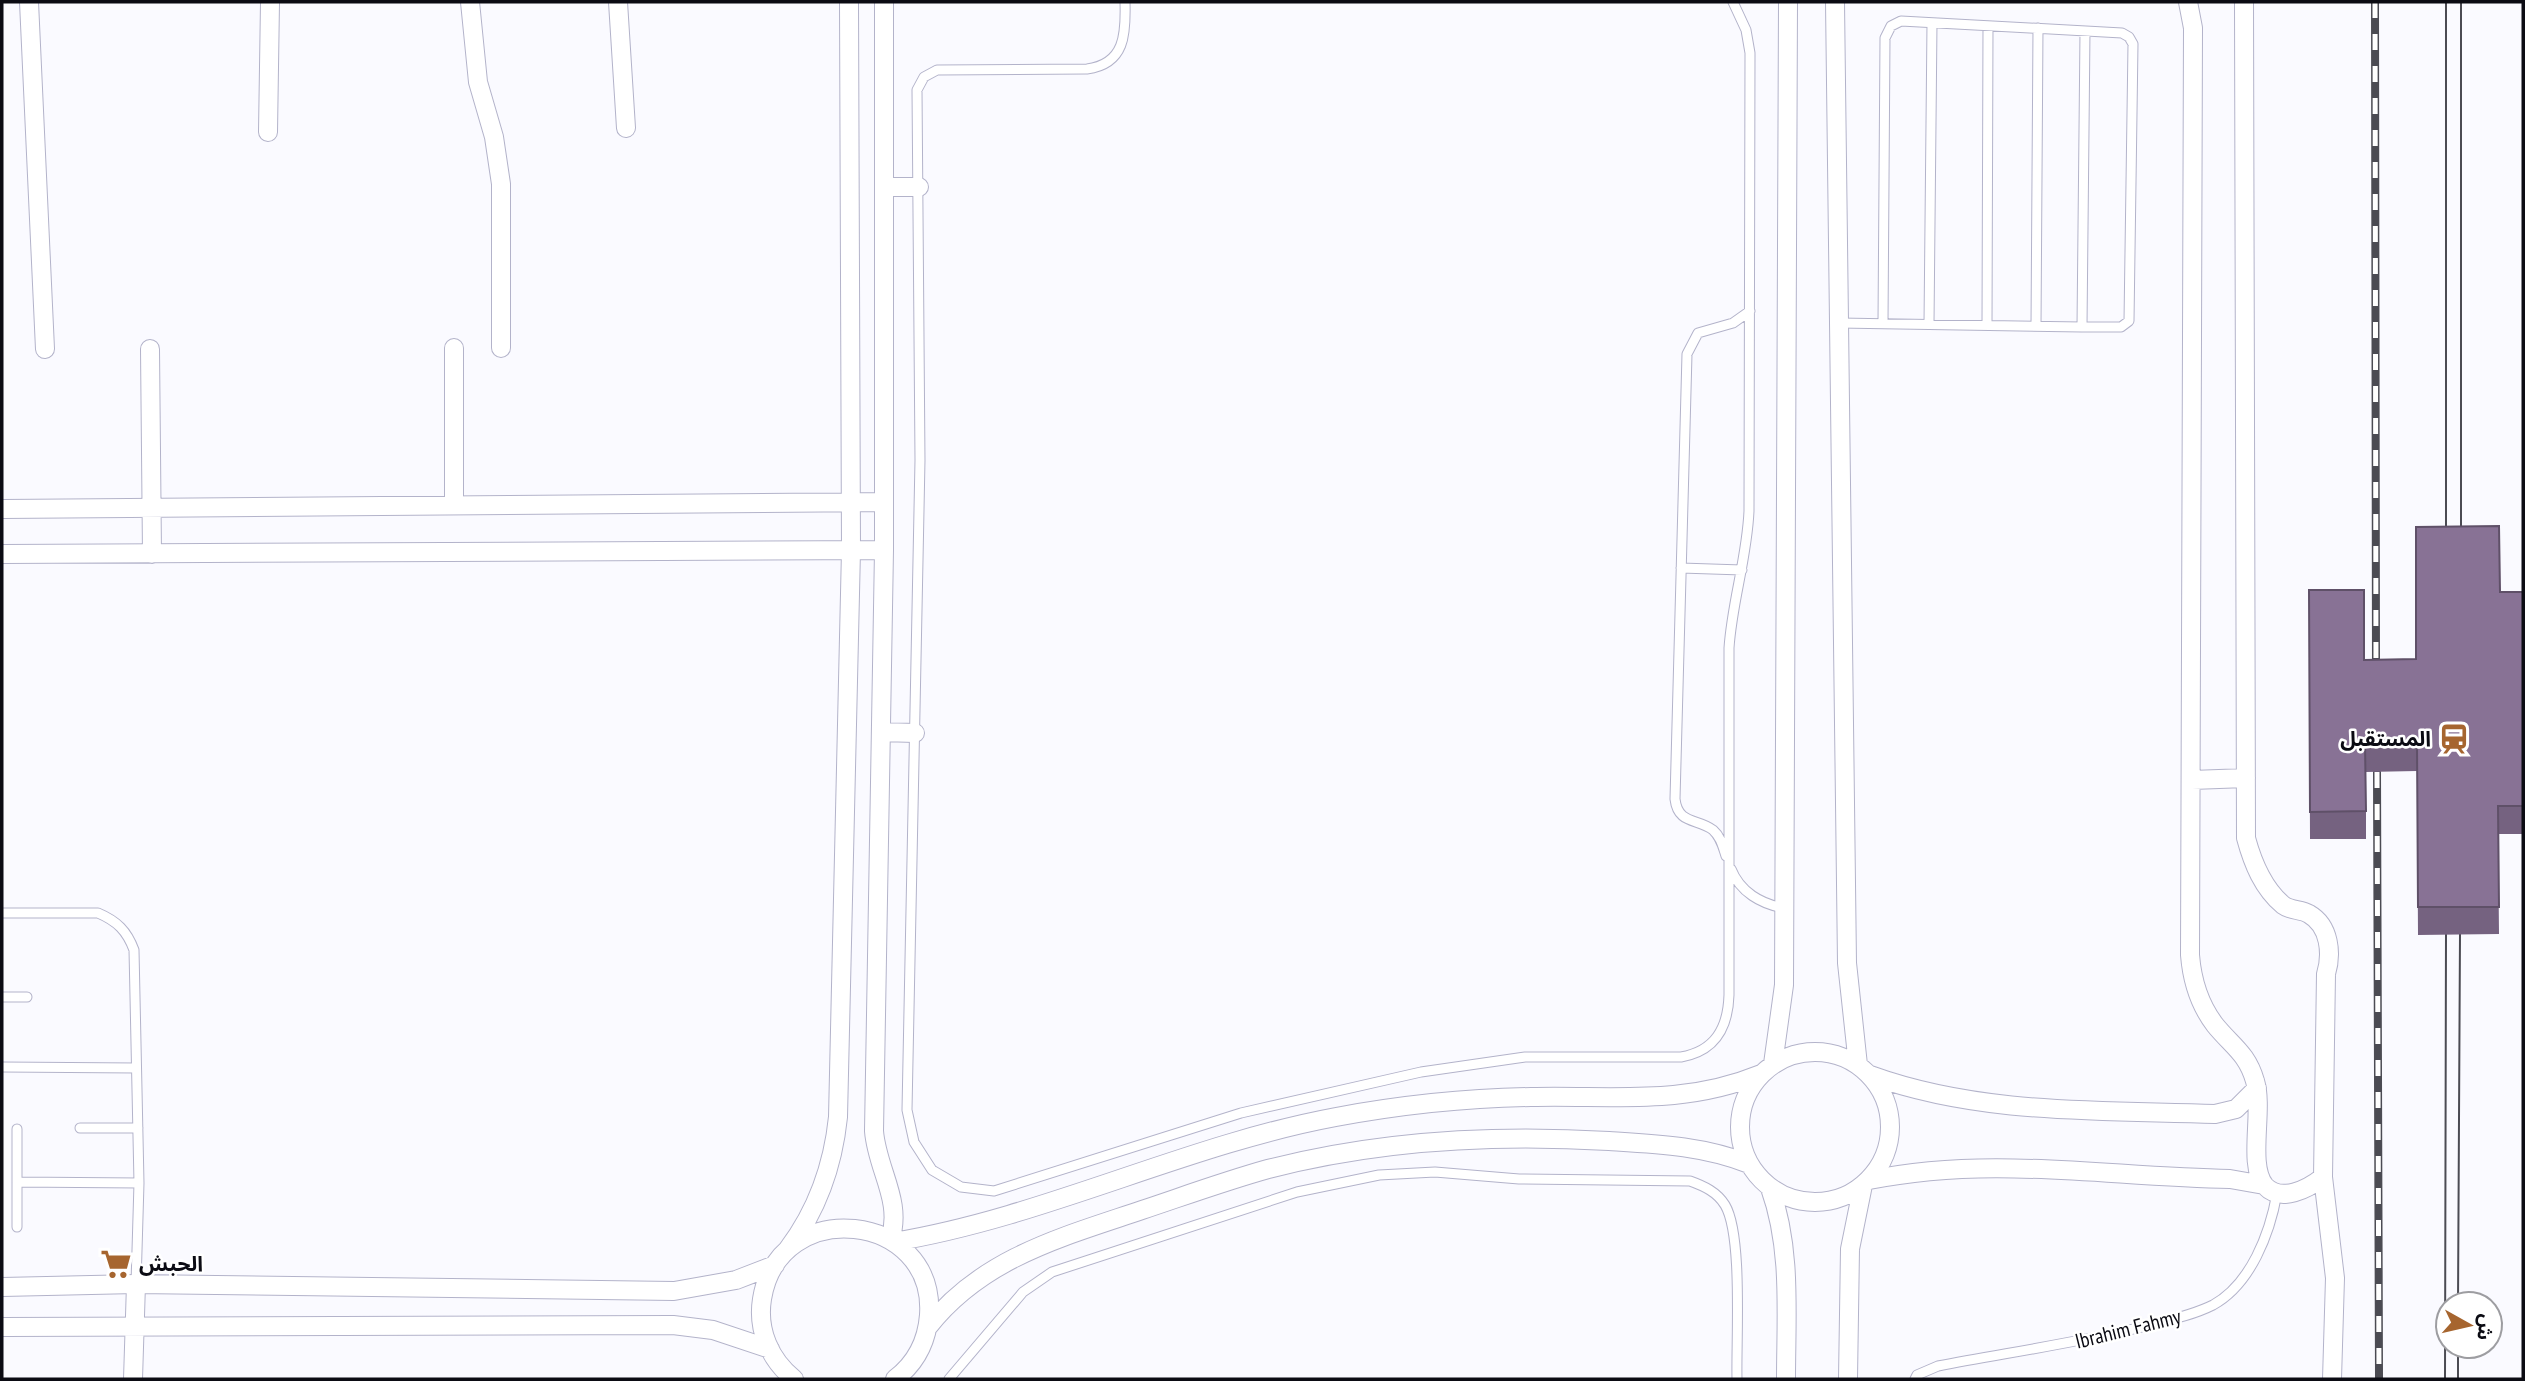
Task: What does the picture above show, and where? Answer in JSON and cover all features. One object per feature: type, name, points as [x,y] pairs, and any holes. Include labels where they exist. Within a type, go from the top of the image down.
[{"type":"street","points":[[29,2],[45,349]]},
{"type":"street","points":[[268,132],[270,2]]},
{"type":"street","points":[[470,2],[478,82],[494,137],[501,184],[501,348]]},
{"type":"street","points":[[618,2],[626,128]]},
{"type":"street","points":[[794,1379],[769,1349],[764,1336],[761,1306],[763,1292],[775,1265],[808,1219],[823,1187],[833,1152],[838,1117],[851,550],[849,2]]},
{"type":"street","points":[[884,2],[884,550],[874,1131],[877,1157],[894,1204],[891,1241]]},
{"type":"street","points":[[1788,2],[1783,1005],[1767,1069],[1750,1090],[1740,1127],[1749,1164],[1770,1188],[1787,1198],[1807,1203],[1827,1202],[1846,1196],[1866,1182],[1941,1168],[1995,1166],[2230,1179],[2296,1192],[2323,1177]]},
{"type":"street","points":[[1835,2],[1847,963],[1864,1070],[1888,1109],[1890,1128],[1888,1147],[1866,1182],[1849,1260],[1848,1379]]},
{"type":"street","points":[[2188,2],[2193,28],[2190,955],[2194,983],[2214,1023],[2245,1058],[2257,1088],[2259,1107],[2256,1171],[2270,1189]]},
{"type":"street","points":[[2244,2],[2246,838],[2258,873],[2287,908],[2310,914],[2323,928],[2329,943],[2323,1177],[2335,1278],[2332,1379]]},
{"type":"street","points":[[884,187],[919,187]]},
{"type":"street","points":[[454,348],[454,505]]},
{"type":"street","points":[[150,349],[152,554]]},
{"type":"street","points":[[2,509],[884,502]]},
{"type":"street","points":[[2,554],[884,550]]},
{"type":"street","points":[[881,732],[915,733]]},
{"type":"street","points":[[2192,780],[2246,778]]},
{"type":"street","points":[[891,1241],[1007,1217],[1222,1145],[1336,1117],[1413,1105],[1491,1098],[1692,1095],[1767,1069],[1786,1057],[1816,1052],[1831,1053],[1864,1070],[1933,1094],[1998,1105],[2215,1114],[2236,1109],[2257,1088]]},
{"type":"street","points":[[928,1327],[957,1294],[974,1280],[1031,1249],[1233,1179],[1318,1158],[1419,1142],[1532,1137],[1687,1147],[1718,1153],[1749,1164]]},
{"type":"street","points":[[1770,1188],[1777,1208],[1785,1251],[1786,1379]]},
{"type":"street","points":[[789,1249],[811,1234],[837,1228],[865,1230],[891,1241],[915,1265],[928,1295],[928,1327],[919,1352],[895,1379]]},
{"type":"street","points":[[2,1287],[136,1284],[674,1291],[736,1280],[775,1265]]},
{"type":"street","points":[[133,1379],[136,1284]]},
{"type":"street","points":[[2,1327],[673,1325],[713,1330],[769,1349]]},
{"type":"lane","points":[[1125,2],[1124,41],[1114,58],[1097,68],[945,69],[924,76],[917,90],[920,447],[908,1126],[914,1143],[932,1170],[946,1180],[978,1191],[1011,1188],[1241,1113],[1421,1072],[1504,1058],[1693,1055],[1714,1042],[1727,1021],[1729,648],[1749,511],[1750,53],[1746,30],[1733,2]]},
{"type":"lane","points":[[1839,323],[2121,327],[2132,317],[2133,44],[2129,37],[2122,33],[1896,23],[1885,38],[1884,323]]},
{"type":"lane","points":[[1928,324],[1932,23]]},
{"type":"lane","points":[[1987,325],[1988,26]]},
{"type":"lane","points":[[2036,326],[2038,29]]},
{"type":"lane","points":[[2082,327],[2085,31]]},
{"type":"lane","points":[[1750,311],[1734,323],[1705,329],[1689,346],[1676,807],[1686,820],[1708,827],[1718,835],[1739,884],[1754,898],[1784,908]]},
{"type":"lane","points":[[1681,568],[1742,570]]},
{"type":"lane","points":[[2,913],[85,912],[111,918],[122,927],[134,950],[139,1183],[136,1284]]},
{"type":"lane","points":[[2,997],[27,997]]},
{"type":"lane","points":[[2,1067],[136,1068]]},
{"type":"lane","points":[[80,1128],[138,1128]]},
{"type":"lane","points":[[17,1129],[17,1227]]},
{"type":"lane","points":[[949,1379],[1023,1292],[1062,1267],[1324,1185],[1379,1175],[1435,1172],[1519,1179],[1690,1181],[1715,1194],[1724,1204],[1734,1231],[1737,1379]]},
{"type":"lane","points":[[17,1182],[139,1183]]},
{"type":"lane","name":"Ibrahim Fahmy","points":[[1915,1379],[1917,1375],[1938,1366],[2087,1340],[2185,1316],[2214,1304],[2231,1289],[2258,1254],[2267,1233],[2270,1189]]},
{"type":"building","name":"المستقبل","points":[[2499,526],[2500,592],[2523,592],[2523,806],[2498,806],[2499,907],[2418,907],[2417,744],[2365,744],[2366,811],[2310,812],[2309,590],[2364,590],[2364,660],[2416,659],[2416,527]]},
{"type":"tram line","points":[[2446,2],[2446,547]]},
{"type":"tram line","points":[[2461,2],[2461,544]]},
{"type":"tram line","points":[[2445,1379],[2446,934]]},
{"type":"tram line","points":[[2458,1290],[2460,934]]},
{"type":"tram line","points":[[2458,1360],[2458,1379]]},
{"type":"railway","points":[[2375,2],[2376,680]]},
{"type":"railway","points":[[2377,772],[2379,1379]]},
{"type":"place","name":"المستقبل","points":[[2454,739]]},
{"type":"place","name":"الحبش","points":[[116,1264]]}]
